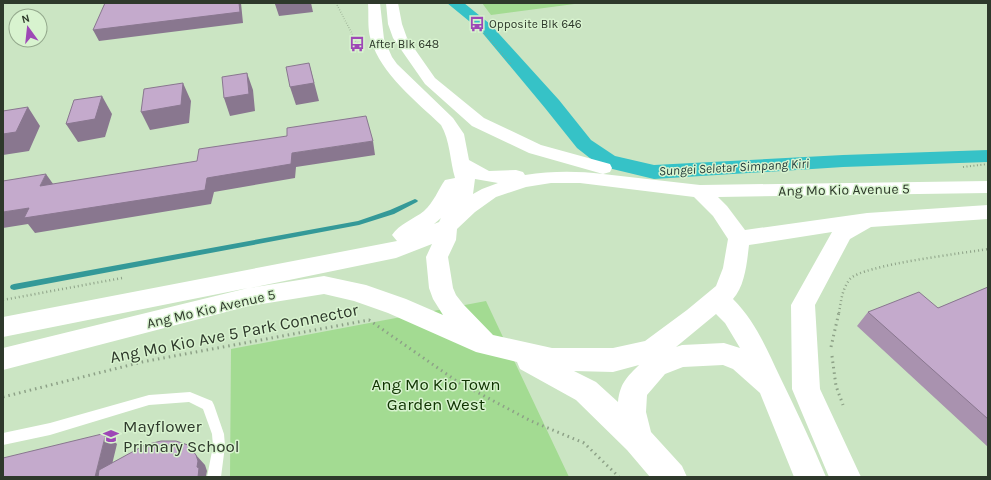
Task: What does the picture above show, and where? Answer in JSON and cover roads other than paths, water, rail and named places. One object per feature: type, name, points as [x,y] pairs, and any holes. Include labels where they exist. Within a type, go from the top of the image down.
[{"type":"main road","points":[[374,3],[377,39],[384,57],[391,67],[447,122],[455,134],[460,162],[465,178],[462,198],[447,227],[445,240],[437,257],[441,288],[445,299],[484,344],[525,358],[586,391],[638,440],[671,477]]},
{"type":"main road","points":[[392,3],[395,24],[400,38],[430,81],[478,122],[536,149],[585,164],[700,191],[720,210],[739,240],[735,268],[726,291],[696,317],[652,350],[612,360],[552,359],[484,344]]},
{"type":"main road","points":[[460,162],[474,173],[486,178],[522,176],[534,170],[539,164],[536,149]]},
{"type":"main road","points":[[365,256],[427,221],[444,202],[460,162]]},
{"type":"main road","name":"Ang Mo Kio Avenue 5","points":[[3,327],[396,250],[422,240],[447,227],[468,207],[489,193],[522,182],[551,177],[580,177],[700,191],[988,187]]},
{"type":"main road","name":"Ang Mo Kio Avenue 5","points":[[739,240],[778,232],[867,220],[988,212]]},
{"type":"main road","points":[[845,477],[806,389],[803,305],[842,234],[867,220]]},
{"type":"main road","name":"Ang Mo Kio Avenue 5","points":[[3,359],[248,297],[324,286],[356,292],[398,306],[484,344]]},
{"type":"main road","points":[[717,299],[734,316],[749,339],[810,477]]},
{"type":"main road","points":[[88,338],[98,308]]},
{"type":"main road","points":[[638,440],[631,412],[633,391],[655,366],[682,356],[724,354],[743,361],[770,385]]},
{"type":"lane","points":[[3,439],[50,429],[149,400],[190,397],[208,406],[218,434],[219,446],[214,477]]},
{"type":"waterway","name":"Sungei Seletar Simpang Kiri","points":[[454,3],[468,12],[485,27],[552,104],[584,144],[608,161],[654,172],[843,161],[988,156]]},
{"type":"waterway","name":"Sungei Seletar Simpang Kiri","points":[[551,110],[552,104]]},
{"type":"waterway","points":[[14,287],[359,223],[392,212],[415,201]]},
{"type":"place","name":"Opposite Blk 646","points":[[477,24]]},
{"type":"place","name":"After Blk 648","points":[[357,44]]},
{"type":"place","name":"Mayflower Primary School","points":[[111,436]]},
{"type":"park label","name":"Ang Mo Kio Town Garden West","points":[[436,394]]}]
